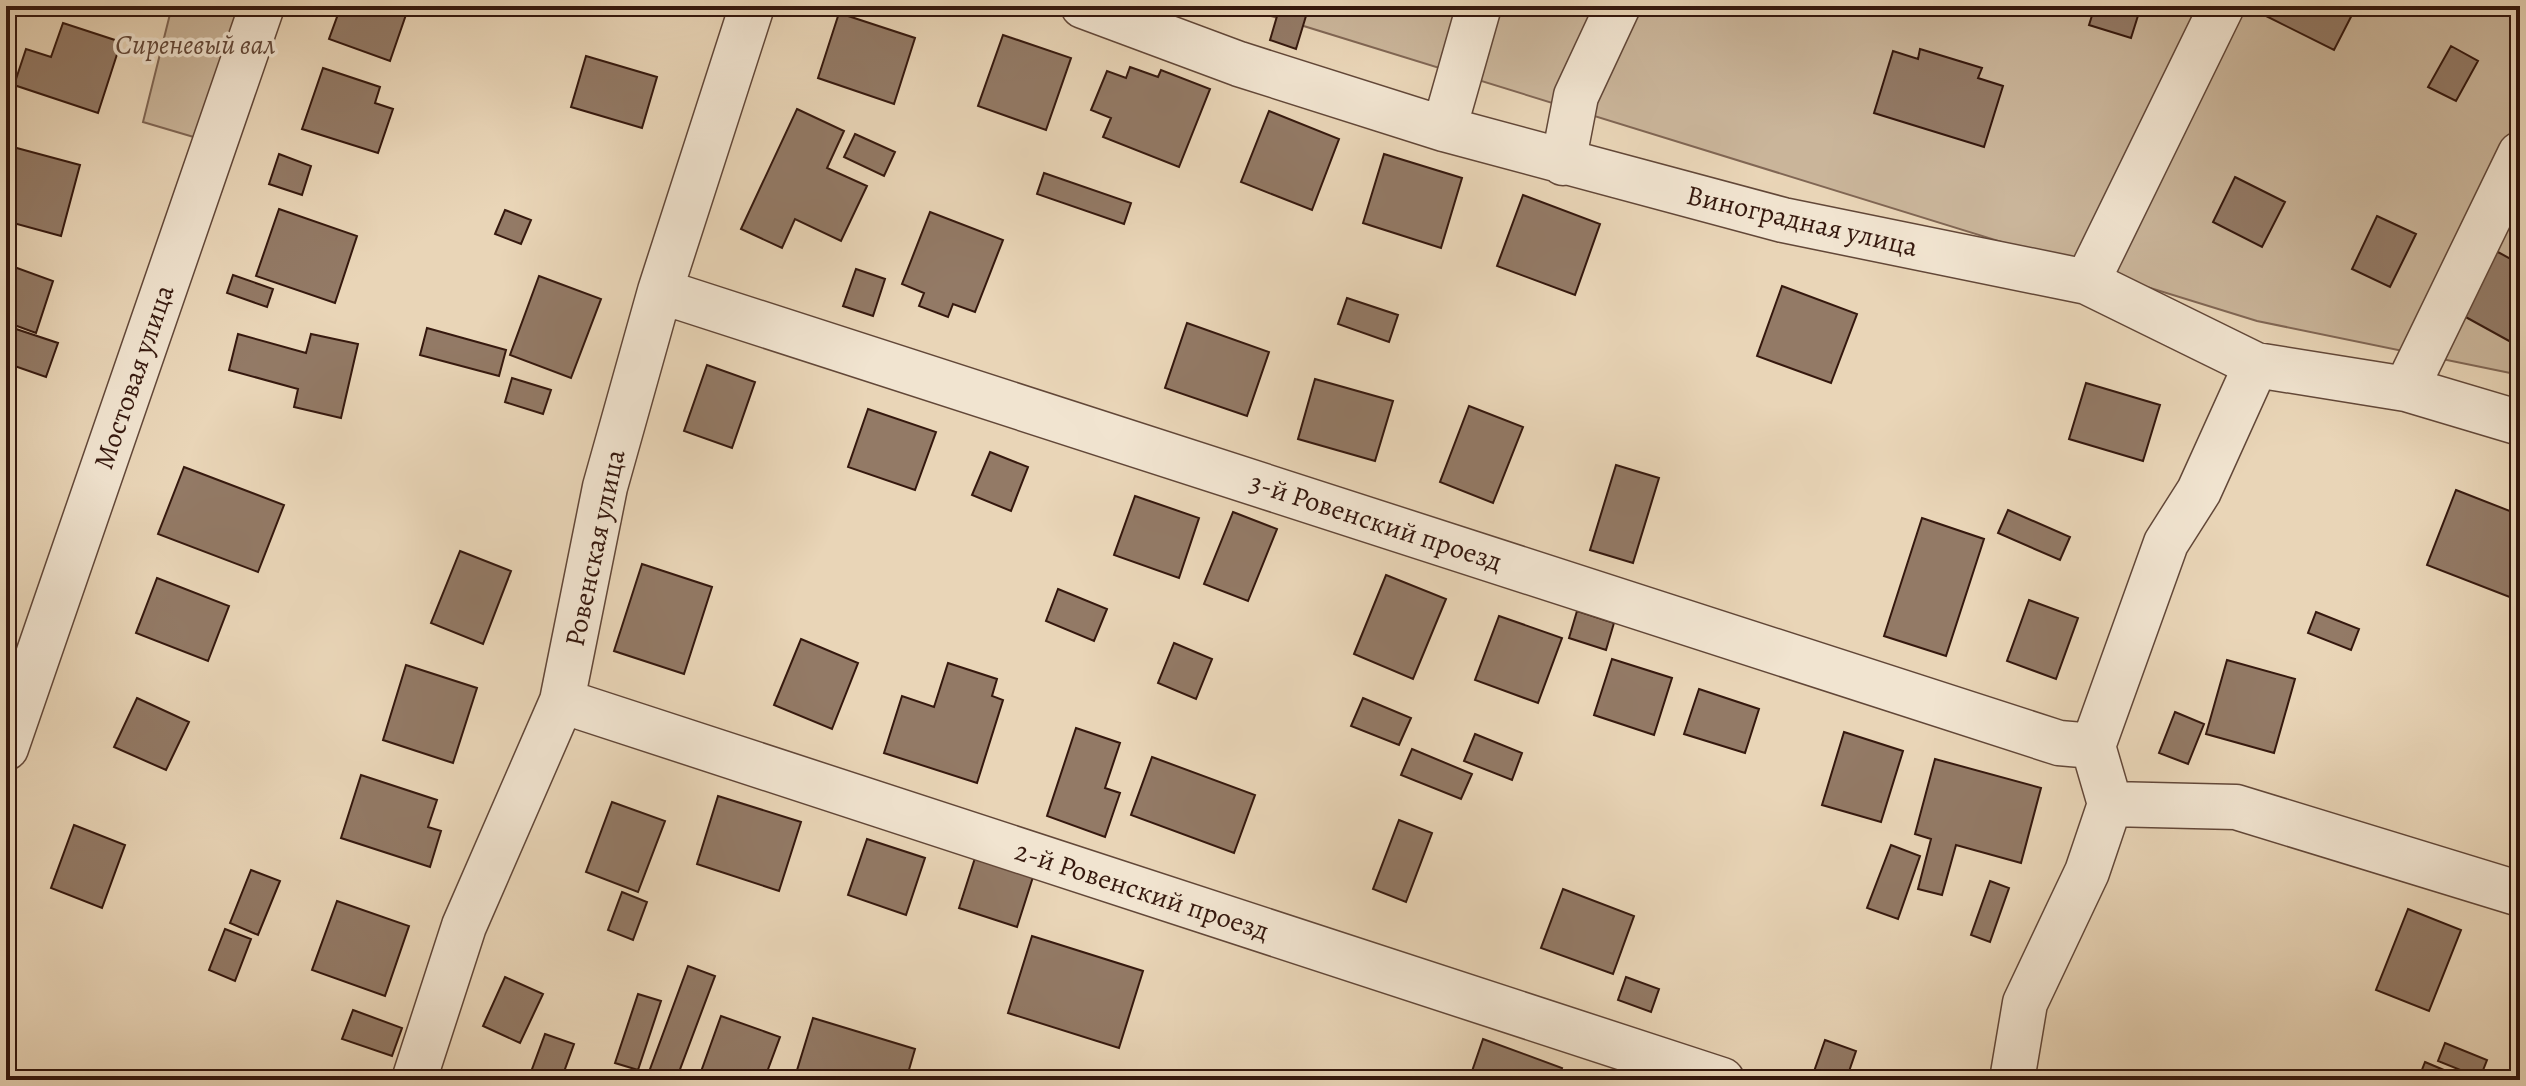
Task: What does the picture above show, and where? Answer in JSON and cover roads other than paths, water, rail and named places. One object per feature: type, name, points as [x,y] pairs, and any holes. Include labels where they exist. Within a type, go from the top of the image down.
[{"type":"street","name":"Мостовая улица","points":[[6,748],[262,6]]},
{"type":"street","name":"Ровенская улица","points":[[414,1080],[464,926],[562,701],[605,487],[660,291],[752,6]]},
{"type":"street","name":"Виноградная улица","points":[[1083,6],[1239,64],[1563,163],[1783,220],[2087,282],[2256,365],[2406,389],[2520,423]]},
{"type":"street","points":[[1444,129],[1479,6]]},
{"type":"street","points":[[1563,163],[1576,96],[1618,6]]},
{"type":"street","points":[[2087,282],[2222,6]]},
{"type":"street","points":[[2406,389],[2520,154]]},
{"type":"street","name":"3-й Ровенский проезд","points":[[660,291],[2059,743],[2093,746]]},
{"type":"street","points":[[2012,1080],[2025,1003],[2087,872],[2110,804],[2093,746],[2166,543],[2199,491],[2256,365]]},
{"type":"street","name":"2-й Ровенский проезд","points":[[562,701],[1722,1080]]},
{"type":"street","points":[[2110,804],[2236,807],[2520,894]]},
{"type":"park label","name":"Сиреневый вал","points":[[195,45]]}]
